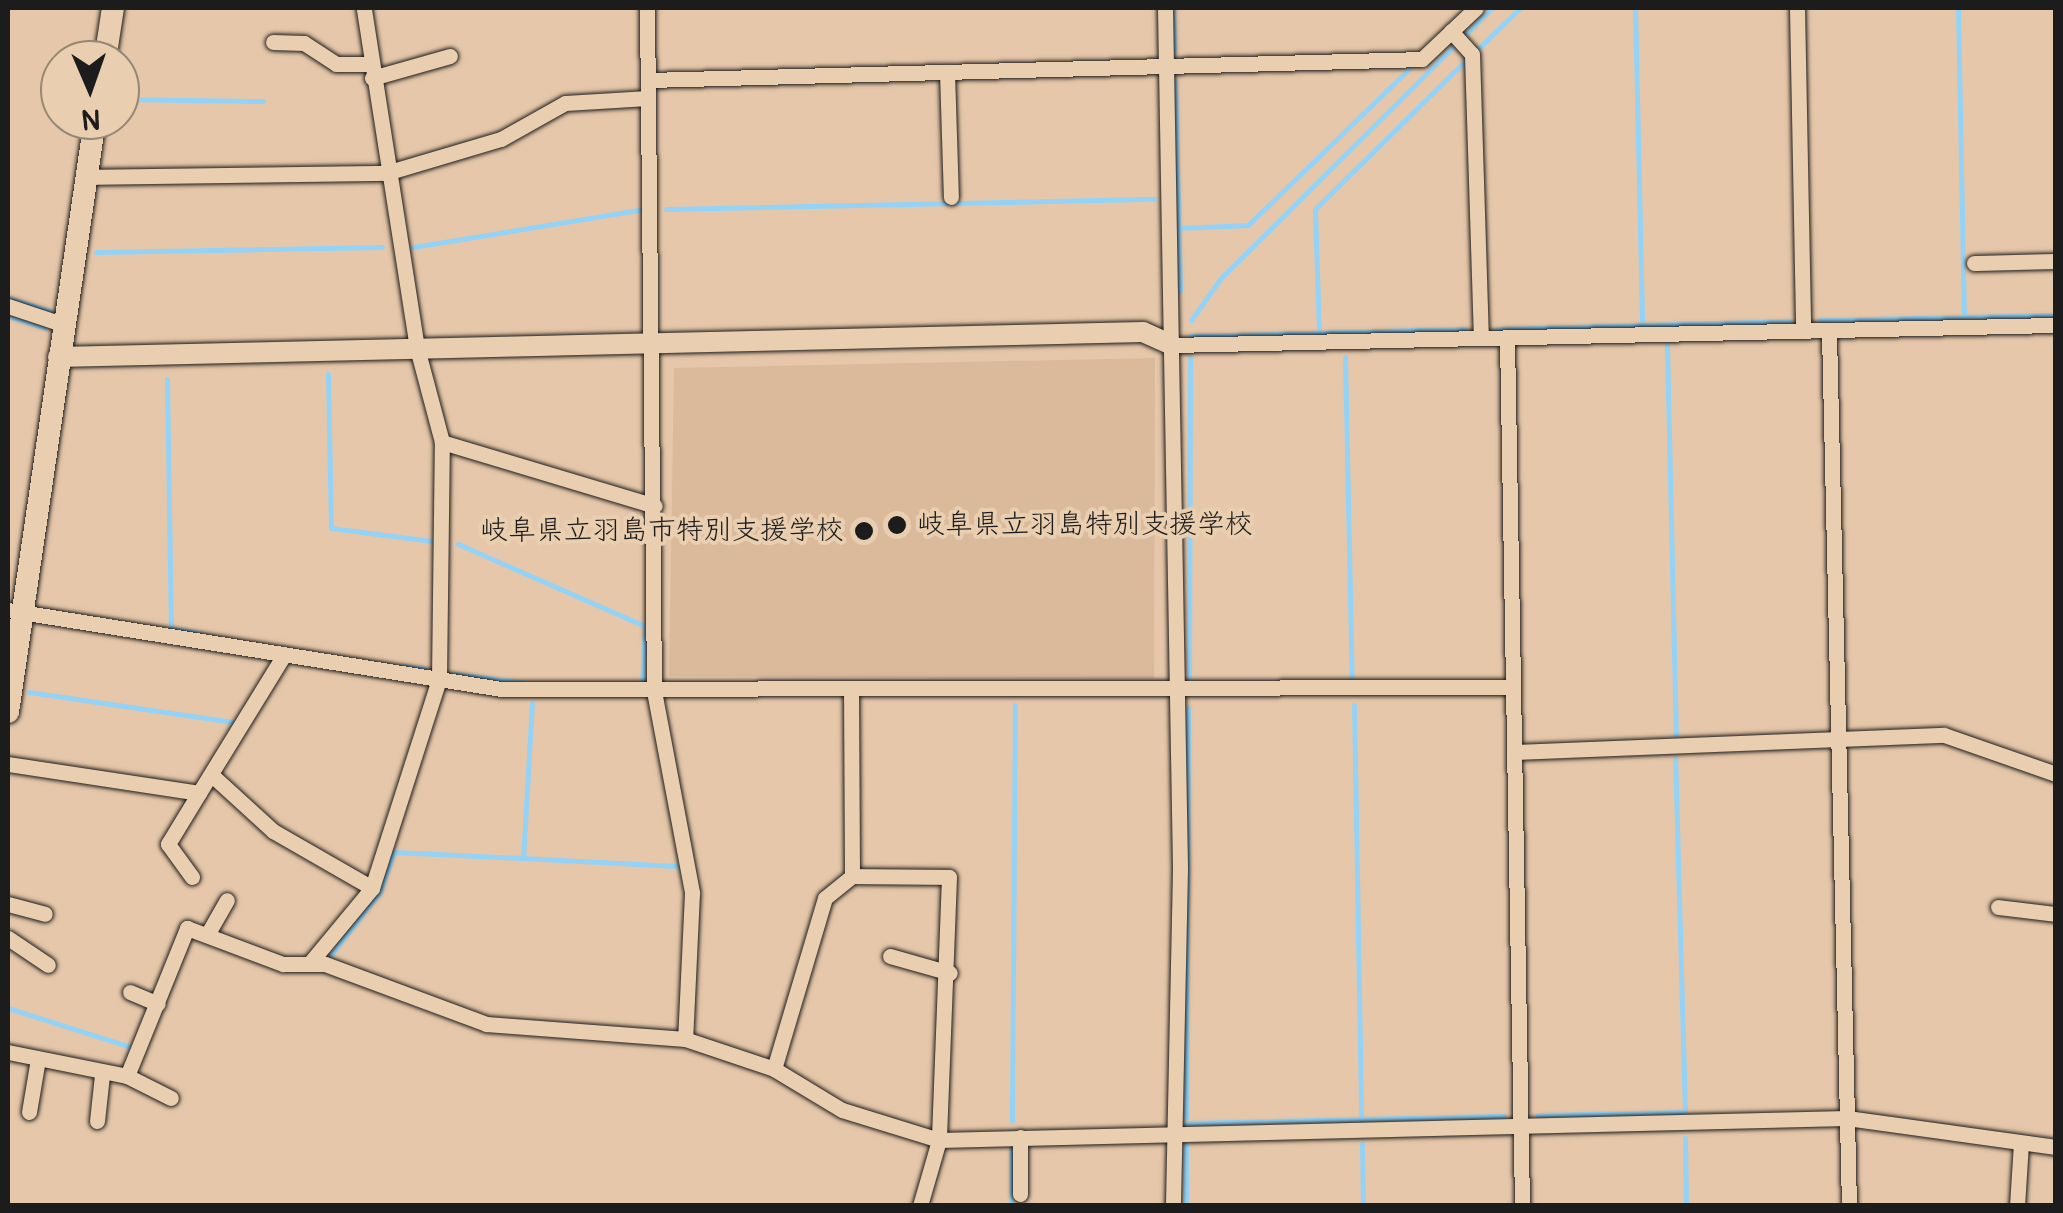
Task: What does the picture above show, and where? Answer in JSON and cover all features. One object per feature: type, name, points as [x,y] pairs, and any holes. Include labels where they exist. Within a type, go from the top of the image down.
[{"type":"main road","points":[[107,40],[113,8]]},
{"type":"main road","points":[[8,712],[15,611],[66,325],[92,140]]},
{"type":"street","points":[[309,964],[372,888],[439,679],[442,442],[416,348],[386,173],[364,8]]},
{"type":"street","points":[[648,8],[657,345],[654,691],[692,893],[686,1039]]},
{"type":"street","points":[[1165,8],[1172,345],[1174,1206]]},
{"type":"street","points":[[648,80],[1422,60],[1476,8]]},
{"type":"street","points":[[1797,8],[1803,328]]},
{"type":"street","points":[[1453,33],[1467,48],[1481,337]]},
{"type":"street","points":[[272,42],[304,44],[336,64],[371,71],[450,56]]},
{"type":"street","points":[[947,72],[952,197]]},
{"type":"street","points":[[86,178],[386,173],[501,139],[565,102],[648,98]]},
{"type":"street","points":[[1974,263],[2056,261]]},
{"type":"street","points":[[8,306],[66,325]]},
{"type":"street","points":[[58,358],[1143,332],[1172,345],[2056,325]]},
{"type":"street","points":[[1829,332],[1849,1206]]},
{"type":"street","points":[[1507,337],[1522,1206]]},
{"type":"street","points":[[442,442],[656,506]]},
{"type":"street","points":[[15,611],[439,679],[654,691],[1513,688]]},
{"type":"street","points":[[192,878],[168,844],[200,793],[215,778],[284,655]]},
{"type":"street","points":[[851,691],[852,876]]},
{"type":"street","points":[[1516,752],[1944,735],[2056,774]]},
{"type":"street","points":[[8,764],[200,793]]},
{"type":"street","points":[[215,778],[273,831],[372,888]]},
{"type":"street","points":[[774,1069],[825,898],[852,876],[949,877],[950,974],[938,1140],[920,1206]]},
{"type":"street","points":[[207,936],[228,900]]},
{"type":"street","points":[[8,904],[46,914]]},
{"type":"street","points":[[1998,907],[2056,914]]},
{"type":"street","points":[[127,1076],[187,928],[283,964],[309,964],[486,1024],[686,1039],[774,1069],[842,1110],[938,1140],[1847,1118],[2056,1148]]},
{"type":"street","points":[[8,938],[48,965]]},
{"type":"street","points":[[890,956],[950,974]]},
{"type":"street","points":[[130,992],[158,1004]]},
{"type":"street","points":[[8,1052],[102,1075],[127,1076],[171,1098]]},
{"type":"street","points":[[29,1112],[38,1060]]},
{"type":"street","points":[[97,1121],[102,1075]]},
{"type":"street","points":[[1020,1137],[1020,1194]]},
{"type":"street","points":[[2017,1206],[2021,1143]]},
{"type":"shaded area","points":[[1155,358],[1154,679],[669,676],[674,368]]},
{"type":"waterway","points":[[1173,8],[1174,50]]},
{"type":"waterway","points":[[1191,320],[1221,278],[1492,8]]},
{"type":"waterway","points":[[1480,47],[1520,8]]},
{"type":"waterway","points":[[1635,8],[1642,325]]},
{"type":"waterway","points":[[1958,8],[1964,318]]},
{"type":"waterway","points":[[1319,332],[1315,209],[1466,60]]},
{"type":"waterway","points":[[1179,228],[1248,225],[1411,67]]},
{"type":"waterway","points":[[1175,81],[1180,291]]},
{"type":"waterway","points":[[140,99],[263,101]]},
{"type":"waterway","points":[[666,209],[1154,199]]},
{"type":"waterway","points":[[413,247],[640,210]]},
{"type":"waterway","points":[[96,252],[382,247]]},
{"type":"waterway","points":[[8,298],[50,311]]},
{"type":"waterway","points":[[1820,320],[2056,315]]},
{"type":"waterway","points":[[8,316],[44,328]]},
{"type":"waterway","points":[[1498,329],[1790,321]]},
{"type":"waterway","points":[[1191,336],[1464,329]]},
{"type":"waterway","points":[[1667,345],[1676,735]]},
{"type":"waterway","points":[[1345,357],[1352,682]]},
{"type":"waterway","points":[[1189,677],[1190,358]]},
{"type":"waterway","points":[[328,374],[331,528],[432,541]]},
{"type":"waterway","points":[[167,379],[171,628]]},
{"type":"waterway","points":[[458,544],[645,626],[642,683]]},
{"type":"waterway","points":[[172,629],[195,632]]},
{"type":"waterway","points":[[403,666],[425,669]]},
{"type":"waterway","points":[[455,674],[521,682]]},
{"type":"waterway","points":[[29,692],[238,723]]},
{"type":"waterway","points":[[532,703],[523,858],[676,866]]},
{"type":"waterway","points":[[1012,1121],[1015,705]]},
{"type":"waterway","points":[[1354,705],[1361,1121]]},
{"type":"waterway","points":[[1186,1118],[1188,708]]},
{"type":"waterway","points":[[1538,1115],[1685,1112],[1675,758]]},
{"type":"waterway","points":[[330,956],[380,892],[394,852],[523,858]]},
{"type":"waterway","points":[[8,1008],[128,1046]]},
{"type":"waterway","points":[[1186,1123],[1504,1116]]},
{"type":"waterway","points":[[1685,1138],[1686,1206]]},
{"type":"waterway","points":[[1362,1144],[1363,1206]]},
{"type":"waterway","points":[[1186,1145],[1186,1206]]},
{"type":"waterway","points":[[1011,1146],[1011,1206]]},
{"type":"place","name":"岐阜県立羽島特別支援学校","points":[[897,525]]},
{"type":"place","name":"岐阜県立羽島市特別支援学校","points":[[864,531]]}]
